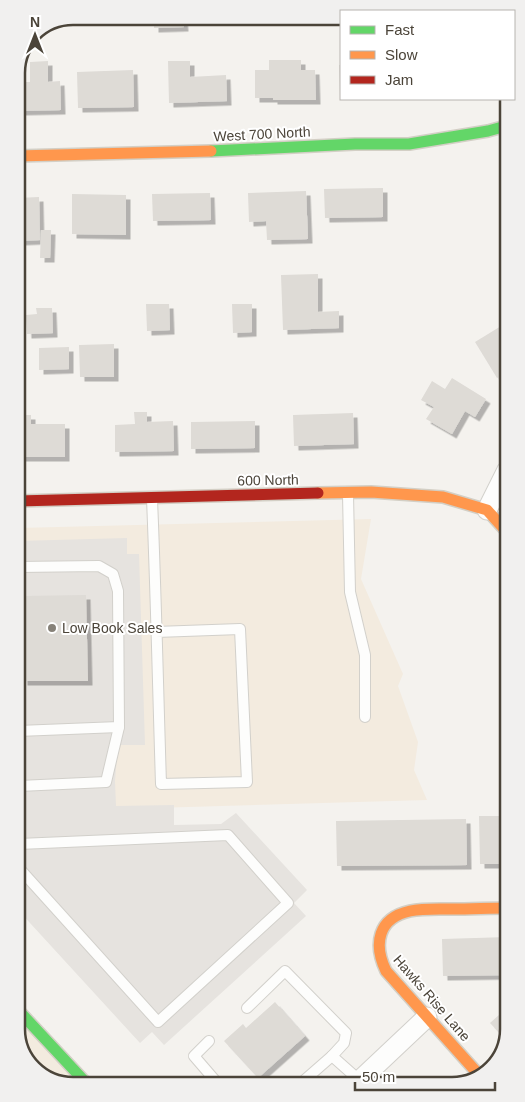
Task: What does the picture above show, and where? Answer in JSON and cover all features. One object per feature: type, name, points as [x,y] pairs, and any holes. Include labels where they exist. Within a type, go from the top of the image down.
[{"type":"street","name":"West 700 North","points":[[25,156],[230,151],[355,144],[409,144],[500,128]]},
{"type":"street","points":[[500,484],[487,510],[500,524]]},
{"type":"street","name":"600 North","points":[[25,501],[371,492],[443,497],[487,510]]},
{"type":"street","name":"Hawks Rise Lane","points":[[475,1071],[386,971],[381,962],[378,947],[380,932],[389,921],[403,912],[412,910],[500,908]]},
{"type":"street","points":[[25,1017],[80,1077]]},
{"type":"street","points":[[362,1077],[427,1017]]},
{"type":"lane","points":[[348,493],[350,592],[364,655],[365,717]]},
{"type":"lane","points":[[152,498],[156,632],[161,784],[247,782],[240,629],[156,632]]},
{"type":"lane","points":[[25,567],[99,566],[113,574],[118,591],[119,727],[106,782],[25,786]]},
{"type":"lane","points":[[25,730],[119,727]]},
{"type":"lane","points":[[25,844],[228,835],[288,902],[158,1022],[25,875]]},
{"type":"lane","points":[[247,1008],[285,971],[346,1033],[344,1043],[308,1077]]},
{"type":"lane","points":[[209,1041],[194,1056],[214,1077]]},
{"type":"lane","points":[[332,1056],[352,1077]]},
{"type":"shaded area","points":[[371,519],[361,579],[403,674],[398,686],[418,742],[414,770],[427,800],[25,812],[25,528]]},
{"type":"shaded area","points":[[127,538],[127,554],[139,554],[145,745],[118,745],[115,781],[116,806],[174,805],[174,825],[221,824],[236,813],[307,890],[294,903],[306,916],[164,1045],[152,1032],[140,1043],[25,918],[25,541]]},
{"type":"shaded area","points":[[25,1016],[80,1077],[63,1076],[51,1072],[39,1063],[31,1053],[26,1039]]},
{"type":"building","points":[[154,25],[184,25],[184,27],[154,28]]},
{"type":"building","points":[[269,60],[301,60],[301,70],[315,70],[316,100],[255,98],[255,70],[269,70]]},
{"type":"building","points":[[48,61],[48,82],[60,81],[61,110],[25,111],[25,82],[30,82],[30,62]]},
{"type":"building","points":[[168,61],[190,61],[190,77],[226,75],[227,101],[169,103]]},
{"type":"building","points":[[133,70],[134,107],[78,108],[77,72]]},
{"type":"building","points":[[383,188],[383,217],[325,218],[324,189]]},
{"type":"building","points":[[306,191],[308,239],[267,240],[266,221],[249,222],[248,193]]},
{"type":"building","points":[[210,193],[211,220],[153,221],[152,194]]},
{"type":"building","points":[[72,194],[126,195],[126,235],[72,234]]},
{"type":"building","points":[[39,197],[40,240],[25,241],[25,198]]},
{"type":"building","points":[[41,230],[51,230],[50,258],[40,258]]},
{"type":"building","points":[[318,274],[318,312],[339,311],[339,328],[283,330],[281,275]]},
{"type":"building","points":[[146,304],[169,304],[170,330],[147,331]]},
{"type":"building","points":[[232,304],[252,304],[252,332],[233,333]]},
{"type":"building","points":[[36,308],[52,308],[53,333],[27,334],[26,315],[37,314]]},
{"type":"building","points":[[500,327],[500,376],[497,378],[475,342]]},
{"type":"building","points":[[114,344],[114,377],[80,377],[79,345]]},
{"type":"building","points":[[69,347],[69,369],[39,370],[39,348]]},
{"type":"building","points":[[452,378],[486,399],[475,417],[465,411],[452,434],[426,419],[434,407],[421,400],[432,381],[445,389]]},
{"type":"building","points":[[134,412],[147,412],[147,422],[173,421],[174,451],[115,452],[115,425],[135,424]]},
{"type":"building","points":[[353,413],[354,444],[294,446],[293,415]]},
{"type":"building","points":[[25,415],[31,415],[31,424],[65,424],[65,457],[25,457]]},
{"type":"building","points":[[255,421],[255,448],[191,449],[191,422]]},
{"type":"building","name":"Low Book Sales","points":[[86,595],[88,681],[25,681],[25,596]]},
{"type":"building","points":[[479,816],[500,816],[500,864],[480,864]]},
{"type":"building","points":[[466,819],[467,865],[337,866],[336,821]]},
{"type":"building","points":[[500,937],[500,975],[443,976],[442,939]]},
{"type":"building","points":[[275,1002],[305,1036],[257,1077],[224,1041],[243,1024],[246,1028]]},
{"type":"building","points":[[500,1014],[500,1034],[490,1023]]},
{"type":"traffic: fast","points":[[211,151],[355,144],[409,144],[500,128]]},
{"type":"traffic: fast","points":[[25,1017],[81,1077]]},
{"type":"traffic: slow","points":[[25,156],[211,151]]},
{"type":"traffic: slow","points":[[318,493],[371,492],[443,497],[487,510],[500,524]]},
{"type":"traffic: slow","points":[[475,1071],[386,971],[382,961],[379,942],[385,926],[399,914],[421,909],[500,908]]},
{"type":"traffic: jam","points":[[25,501],[318,493]]},
{"type":"place","name":"Low Book Sales","points":[[52,628]]}]
